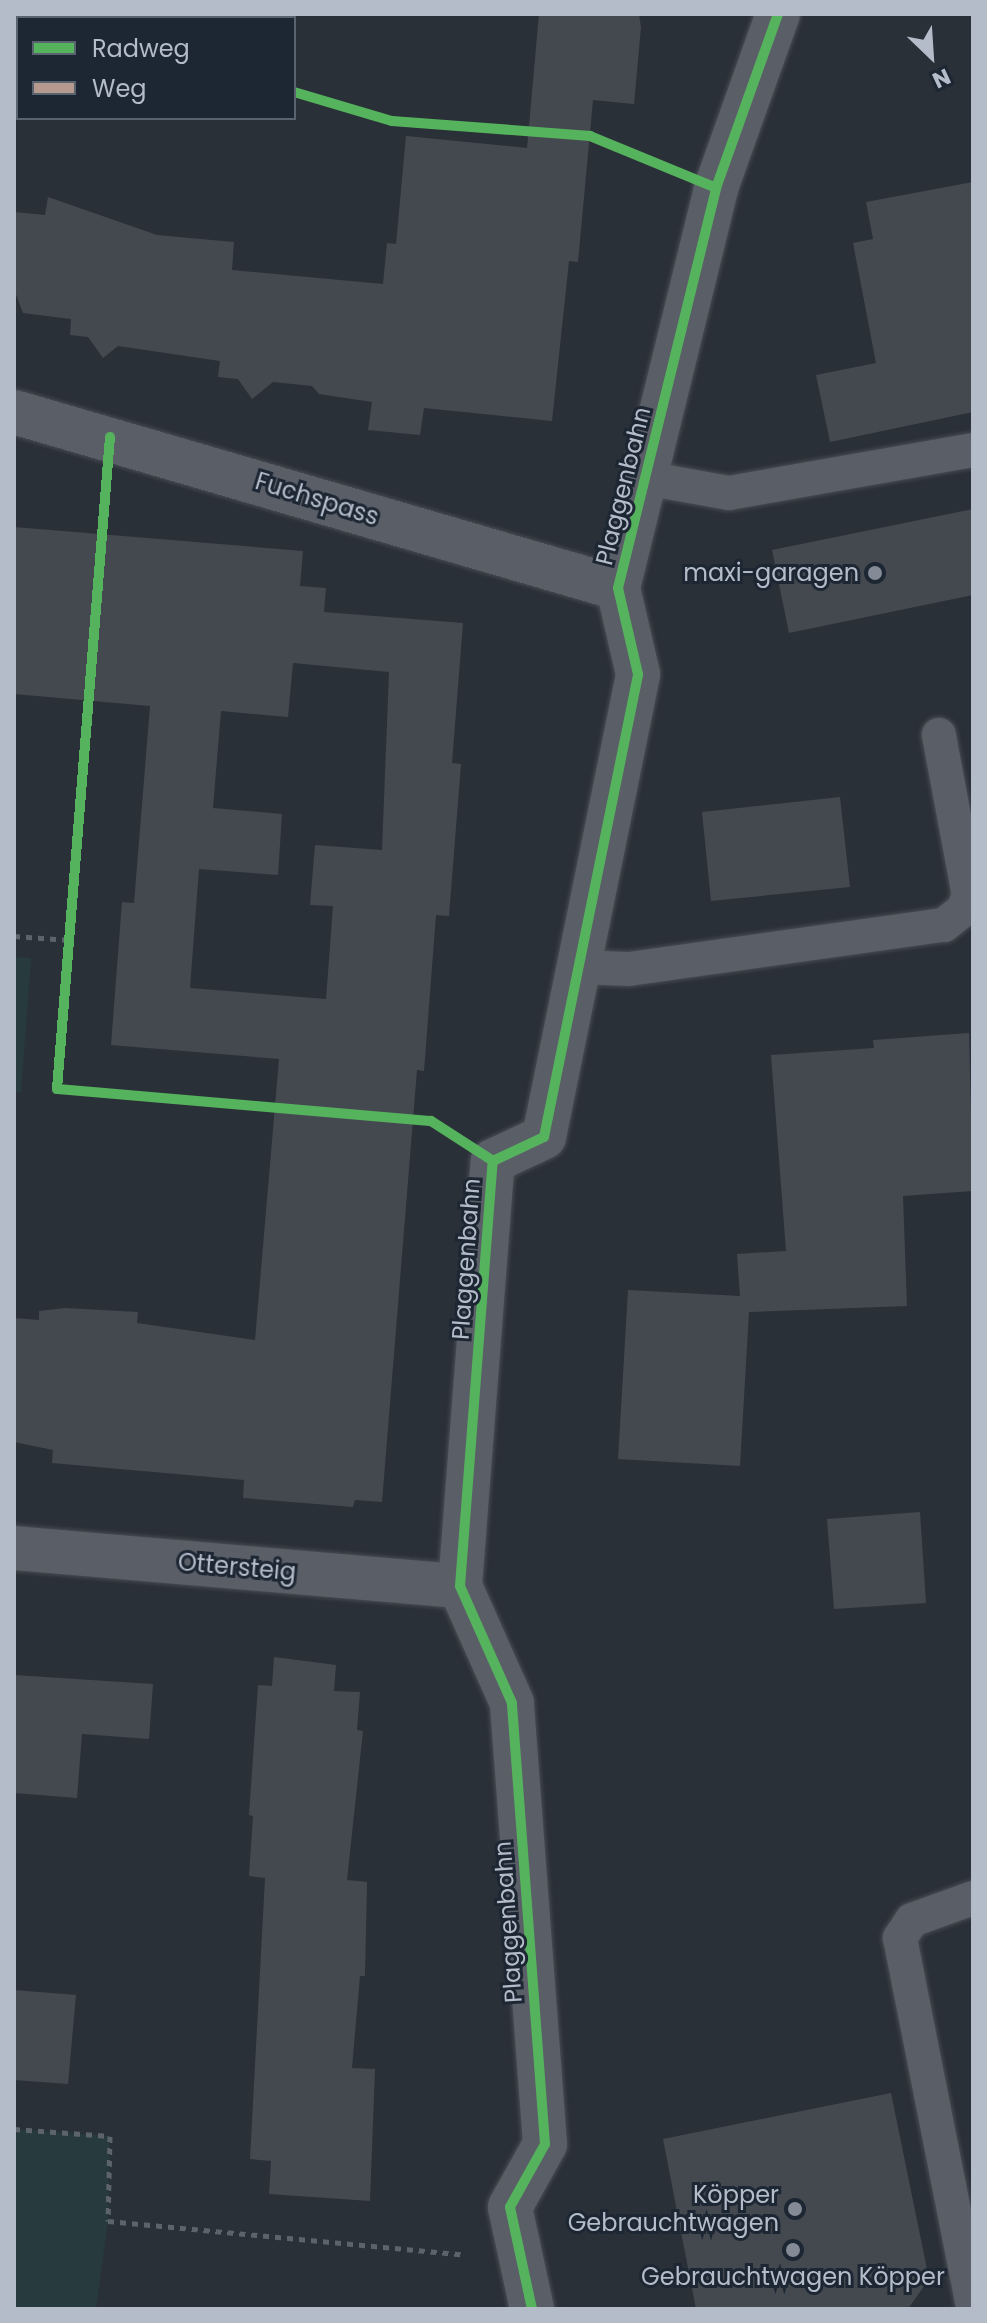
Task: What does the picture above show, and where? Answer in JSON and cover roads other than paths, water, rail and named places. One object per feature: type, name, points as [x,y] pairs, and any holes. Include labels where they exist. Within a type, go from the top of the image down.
[{"type":"street","name":"Plaggenbahn","points":[[532,2309],[510,2207],[545,2144],[512,1703],[460,1586],[493,1161],[544,1137],[638,674],[618,588],[716,188],[778,14]]},
{"type":"street","name":"Fuchspass","points":[[14,412],[110,437],[618,588]]},
{"type":"street","name":"Ottersteig","points":[[14,1548],[460,1586]]},
{"type":"lane","points":[[645,478],[729,493],[973,450]]},
{"type":"lane","points":[[578,967],[629,969],[944,925],[963,910],[969,896],[939,735]]},
{"type":"lane","points":[[973,1898],[912,1920],[900,1938],[973,2306]]},
{"type":"place","name":"maxi-garagen","points":[[875,573]]},
{"type":"place","name":"Köpper Gebrauchtwagen","points":[[795,2209]]},
{"type":"place","name":"Gebrauchtwagen Köpper","points":[[793,2250]]}]
